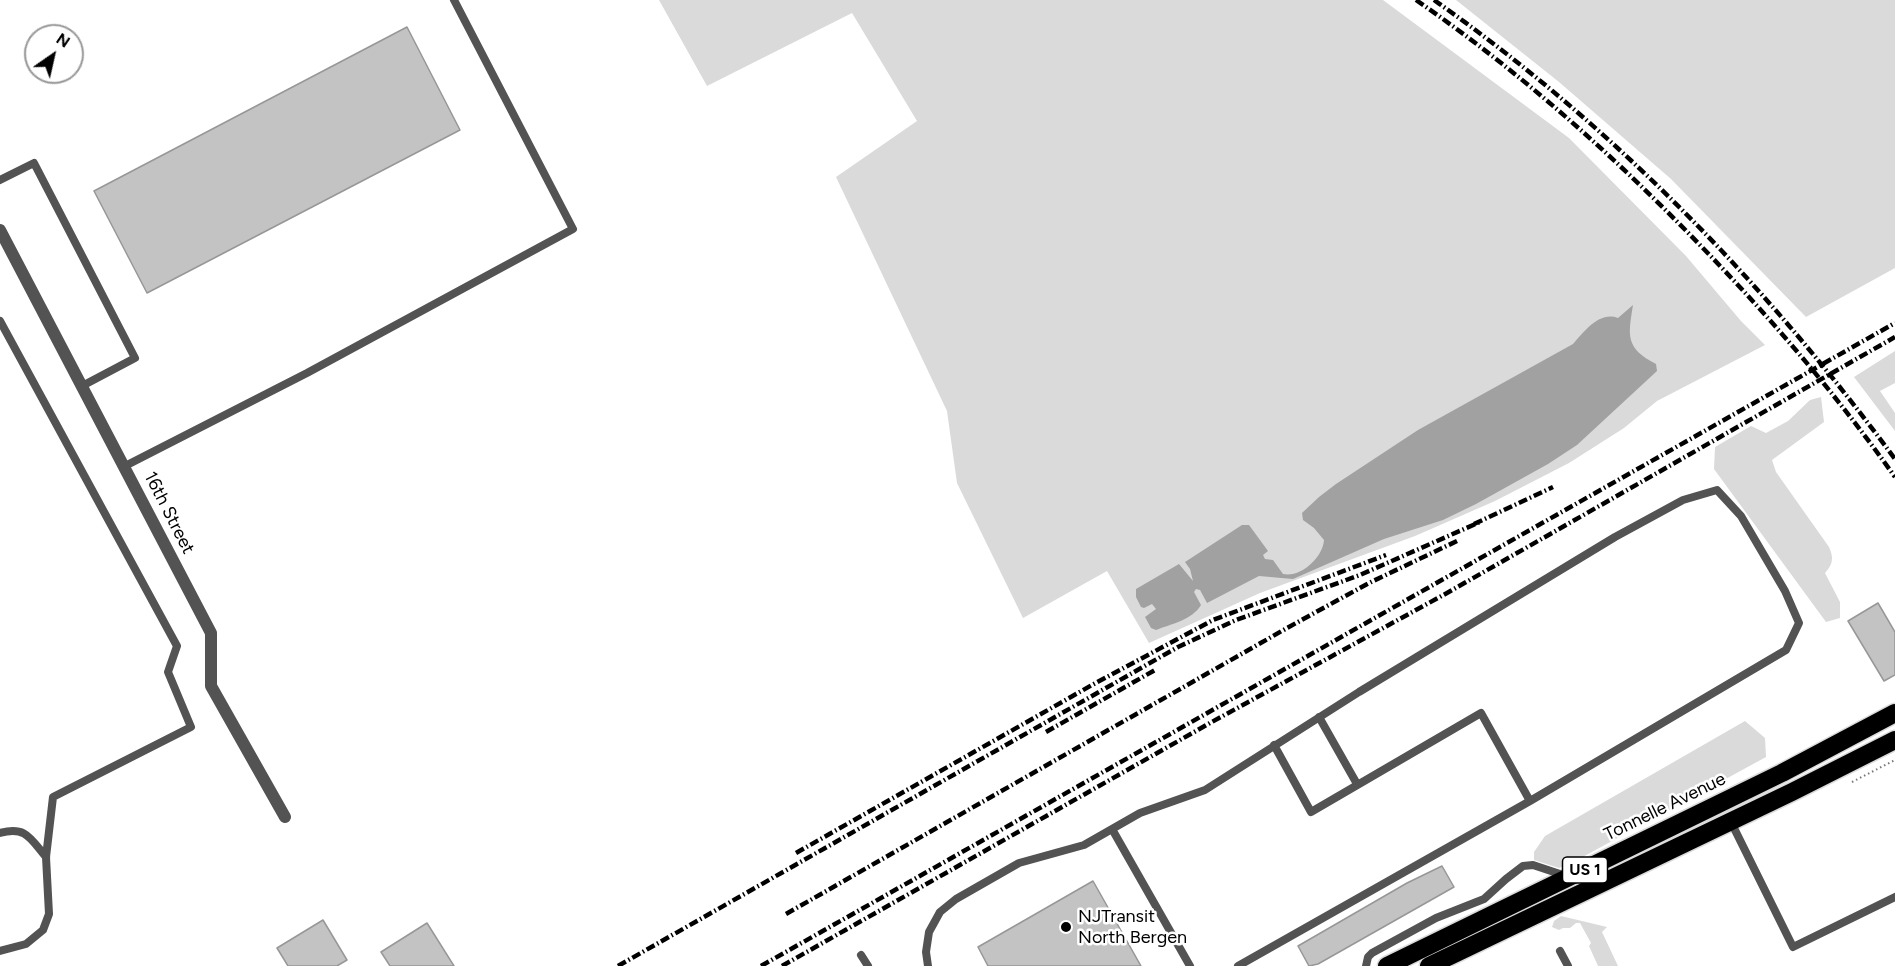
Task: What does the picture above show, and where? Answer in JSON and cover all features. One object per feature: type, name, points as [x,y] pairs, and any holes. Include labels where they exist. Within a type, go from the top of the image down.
[{"type":"highway","name":"Tonnelle Avenue","points":[[1387,966],[1570,878],[1895,713]]},
{"type":"highway","name":"US 1","points":[[1429,966],[1792,792],[1881,757],[1895,740]]},
{"type":"street","name":"16th Street","points":[[1,234],[211,633],[211,686],[285,817]]},
{"type":"lane","points":[[125,466],[307,373],[573,229],[454,0]]},
{"type":"lane","points":[[0,180],[34,163],[135,358],[82,386]]},
{"type":"lane","points":[[0,321],[177,646],[168,672],[191,727],[53,797],[46,857],[49,914],[43,930],[26,944],[0,951]]},
{"type":"lane","points":[[928,966],[926,952],[929,932],[940,912],[956,899],[1019,863],[1084,845],[1140,813],[1206,790],[1319,717],[1623,533],[1683,500],[1717,490],[1741,516],[1790,602],[1799,623],[1786,650],[1530,801],[1238,966]]},
{"type":"lane","points":[[1274,745],[1311,812],[1481,713],[1530,801]]},
{"type":"lane","points":[[1319,717],[1357,784]]},
{"type":"lane","points":[[1730,821],[1793,947],[1895,897]]},
{"type":"lane","points":[[0,833],[14,829],[24,831],[46,857]]},
{"type":"lane","points":[[1112,829],[1190,966]]},
{"type":"lane","points":[[1366,966],[1368,957],[1372,953],[1436,918],[1484,899],[1523,866],[1533,865],[1570,878]]},
{"type":"lane","points":[[1560,951],[1568,966]]},
{"type":"lane","points":[[861,955],[868,966]]},
{"type":"path","points":[[1881,757],[1895,760]]},
{"type":"shaded area","points":[[659,0],[1383,0],[1569,138],[1686,256],[1741,321],[1765,345],[1657,401],[1624,428],[1569,463],[1495,501],[1415,536],[1260,593],[1149,643],[1107,571],[1023,618],[957,483],[947,411],[836,177],[917,121],[852,13],[707,86]]},
{"type":"shaded area","points":[[1456,0],[1895,0],[1895,268],[1806,317],[1671,179],[1559,82]]},
{"type":"shaded area","points":[[1633,305],[1630,325],[1631,340],[1639,352],[1656,364],[1657,371],[1577,445],[1548,464],[1443,520],[1384,539],[1293,579],[1259,576],[1207,603],[1200,590],[1196,589],[1194,592],[1201,605],[1197,610],[1181,621],[1156,630],[1151,628],[1145,617],[1156,609],[1152,604],[1141,607],[1136,597],[1136,589],[1179,564],[1193,581],[1190,569],[1185,562],[1242,525],[1249,525],[1268,551],[1263,555],[1265,559],[1273,560],[1283,574],[1297,573],[1304,569],[1310,565],[1323,547],[1324,540],[1303,520],[1302,513],[1319,497],[1418,430],[1573,344],[1598,320],[1604,317],[1618,318]]},
{"type":"shaded area","points":[[1895,351],[1895,383],[1880,391],[1895,413],[1895,431],[1854,377]]},
{"type":"shaded area","points":[[1821,397],[1824,422],[1772,460],[1776,472],[1831,551],[1832,561],[1825,573],[1840,602],[1840,618],[1826,622],[1714,469],[1715,447],[1751,426],[1766,433],[1788,421],[1810,400]]},
{"type":"shaded area","points":[[1745,721],[1765,738],[1766,757],[1568,865],[1559,868],[1534,860],[1534,852],[1545,836]]},
{"type":"shaded area","points":[[1561,916],[1607,927],[1602,932],[1618,966],[1598,966],[1589,946],[1591,943],[1580,923],[1559,930],[1552,927],[1554,921]]},
{"type":"building","points":[[407,27],[460,130],[147,293],[94,191]]},
{"type":"building","points":[[1878,603],[1895,632],[1895,675],[1884,681],[1848,621]]},
{"type":"building","points":[[1442,866],[1454,887],[1318,964],[1309,966],[1298,946],[1407,883]]},
{"type":"building","name":"NJTransit North Bergen","points":[[1093,881],[1141,966],[988,966],[978,947]]},
{"type":"building","points":[[323,920],[347,960],[337,966],[288,966],[277,948]]},
{"type":"building","points":[[427,923],[454,966],[390,966],[381,952]]},
{"type":"railway","points":[[1416,0],[1528,85],[1633,178],[1777,328],[1849,416],[1895,477]]},
{"type":"railway","points":[[1434,0],[1500,48],[1563,100],[1683,211],[1794,331],[1895,459]]},
{"type":"railway","points":[[761,966],[1895,323]]},
{"type":"railway","points":[[782,966],[1210,723],[1447,593],[1895,337]]},
{"type":"railway","points":[[1474,524],[1553,487]]},
{"type":"railway","points":[[618,966],[1178,647],[1236,620],[1360,575],[1480,522]]},
{"type":"railway","points":[[786,914],[1287,628],[1369,583],[1457,541]]},
{"type":"railway","points":[[796,853],[1092,685],[1213,620],[1386,555]]},
{"type":"railway","points":[[1046,732],[1155,670]]},
{"type":"place","name":"NJTransit North Bergen","points":[[1066,927]]}]
